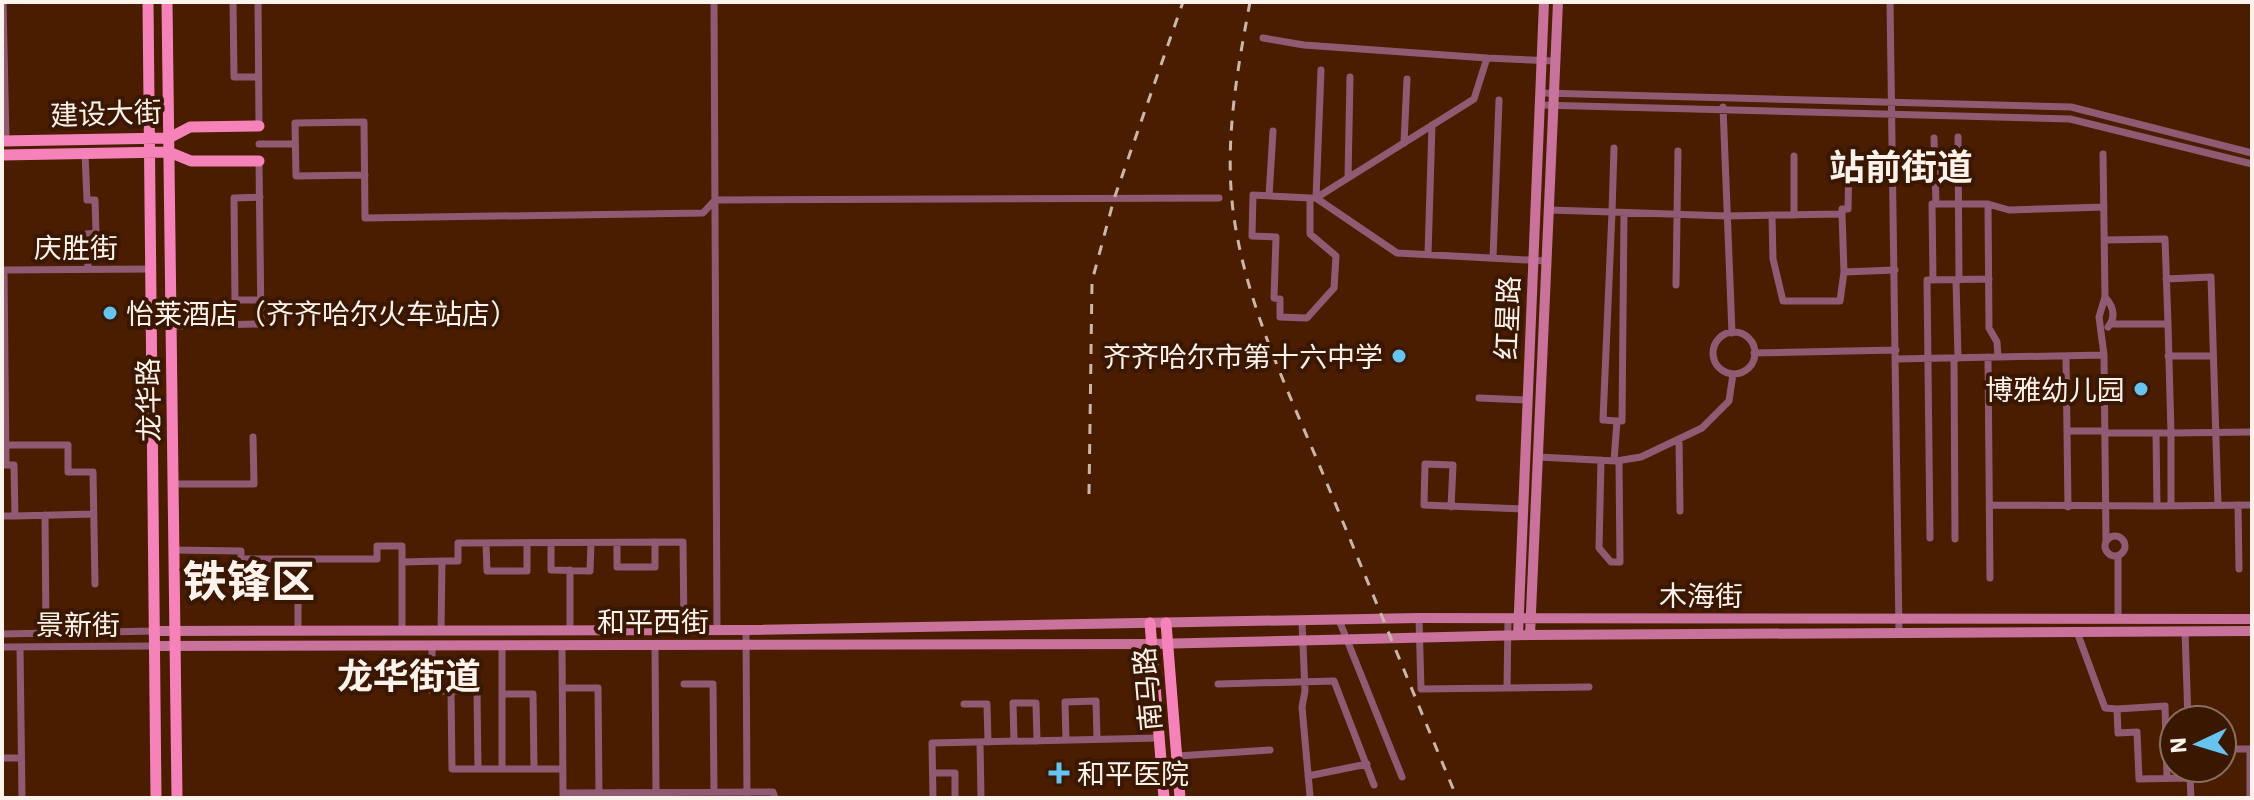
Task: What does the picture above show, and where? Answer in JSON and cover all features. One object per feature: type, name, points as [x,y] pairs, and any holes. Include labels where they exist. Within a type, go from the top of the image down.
[{"type":"main road","name":"龙华路","points":[[148,2],[156,798]]},
{"type":"main road","name":"龙华路","points":[[167,2],[177,798]]},
{"type":"main road","name":"红星路","points":[[1513,635],[1523,509],[1544,2]]},
{"type":"main road","name":"红星路","points":[[1530,635],[1558,2]]},
{"type":"main road","name":"建设大街","points":[[4,140],[169,138],[190,127],[259,126]]},
{"type":"main road","name":"建设大街","points":[[2,155],[169,152],[191,161],[259,161]]},
{"type":"main road","name":"木海街","points":[[1150,623],[1419,618],[2252,619]]},
{"type":"main road","name":"和平西街","points":[[154,631],[746,630],[1150,623]]},
{"type":"main road","name":"南马路","points":[[1150,623],[1164,798]]},
{"type":"main road","name":"南马路","points":[[1166,623],[1180,798]]},
{"type":"main road","name":"木海街","points":[[1151,644],[1513,635],[2252,631]]},
{"type":"main road","name":"和平西街","points":[[154,646],[1151,644]]},
{"type":"street","points":[[3,2],[4,140]]},
{"type":"street","points":[[233,2],[234,77],[258,77]]},
{"type":"street","points":[[258,2],[259,126]]},
{"type":"street","points":[[714,2],[717,630]]},
{"type":"street","points":[[1890,2],[1899,633]]},
{"type":"street","points":[[1263,38],[1304,45],[1555,61]]},
{"type":"street","points":[[1313,198],[1474,99],[1487,58]]},
{"type":"street","points":[[1321,70],[1313,198],[1310,234],[1336,256],[1334,288],[1307,318],[1280,317],[1280,299],[1274,298],[1276,237],[1252,236],[1253,195],[1313,198],[1397,253],[1547,261]]},
{"type":"street","points":[[1348,178],[1350,77]]},
{"type":"street","points":[[1404,143],[1407,79]]},
{"type":"street","points":[[1541,93],[2071,107],[2252,153]]},
{"type":"street","points":[[1723,97],[1732,333]]},
{"type":"street","points":[[1493,258],[1499,100]]},
{"type":"street","points":[[1540,105],[2070,119],[2252,164]]},
{"type":"street","points":[[365,175],[296,176],[295,123],[364,122],[365,175],[365,218],[703,213],[715,200],[1219,198]]},
{"type":"street","points":[[1428,254],[1432,125]]},
{"type":"street","points":[[1269,196],[1273,131]]},
{"type":"street","points":[[1955,539],[1958,137]]},
{"type":"street","points":[[1934,138],[1936,204]]},
{"type":"street","points":[[259,144],[295,144]]},
{"type":"street","points":[[1614,148],[1603,420],[1617,421],[1622,421],[1624,374],[1624,213]]},
{"type":"street","points":[[1676,285],[1678,151]]},
{"type":"street","points":[[85,154],[87,200],[95,200],[96,233],[87,234],[88,269]]},
{"type":"street","points":[[2103,154],[2105,297],[2099,309],[2104,355],[2106,540],[2108,553],[2118,556]]},
{"type":"street","points":[[1794,156],[1794,215]]},
{"type":"street","points":[[1772,215],[1773,259],[1783,301],[1840,301],[1844,272],[1842,209],[1848,209],[1849,157]]},
{"type":"street","points":[[171,326],[261,324],[259,161]]},
{"type":"street","points":[[260,197],[234,198],[234,271],[235,300],[261,300]]},
{"type":"street","points":[[1933,280],[1932,204],[1988,204],[2009,210],[2104,207]]},
{"type":"street","points":[[1988,204],[1989,328],[1997,342],[1998,357]]},
{"type":"street","points":[[1549,210],[1726,216],[1842,214]]},
{"type":"street","points":[[2105,240],[2165,239],[2171,506]]},
{"type":"street","name":"庆胜街","points":[[3,270],[150,269]]},
{"type":"street","points":[[3,270],[4,465],[14,465],[15,516]]},
{"type":"street","points":[[1844,272],[1895,270]]},
{"type":"street","points":[[1609,277],[1624,284]]},
{"type":"street","points":[[2166,279],[2211,277],[2213,422],[2218,433],[2218,505]]},
{"type":"street","points":[[1930,538],[1927,280],[1989,279]]},
{"type":"street","points":[[2103,332],[2110,324],[2113,310],[2105,297]]},
{"type":"street","points":[[2110,324],[2168,324]]},
{"type":"street","points":[[1732,333],[1748,338],[1754,353],[1748,369],[1733,374],[1716,366],[1713,352],[1718,340],[1732,333]]},
{"type":"street","points":[[1754,353],[1928,358],[2104,355]]},
{"type":"street","points":[[2066,356],[2068,507]]},
{"type":"street","points":[[2168,356],[2212,356]]},
{"type":"street","points":[[1988,357],[1990,578]]},
{"type":"street","points":[[1605,373],[1624,374]]},
{"type":"street","points":[[1538,457],[1616,461],[1641,457],[1702,428],[1729,401],[1733,374]]},
{"type":"street","points":[[1479,398],[1528,400]]},
{"type":"street","points":[[1601,460],[1599,548],[1611,562],[1620,562],[1617,421]]},
{"type":"street","points":[[2067,431],[2252,432]]},
{"type":"street","points":[[2156,433],[2157,506]]},
{"type":"street","points":[[173,484],[254,484],[253,437]]},
{"type":"street","points":[[1679,440],[1680,511]]},
{"type":"street","points":[[6,445],[68,445],[68,472],[93,472],[95,584]]},
{"type":"street","points":[[1451,507],[1453,465],[1425,464],[1424,505],[1451,507],[1523,509]]},
{"type":"street","points":[[1990,505],[2252,505]]},
{"type":"street","points":[[2238,505],[2239,569]]},
{"type":"street","points":[[2,516],[94,514]]},
{"type":"street","points":[[45,515],[46,633]]},
{"type":"street","points":[[2106,540],[2114,535],[2123,539],[2125,548],[2118,556],[2118,619]]},
{"type":"street","points":[[617,543],[617,567],[655,567],[655,542]]},
{"type":"street","points":[[402,562],[458,561],[458,543],[683,542],[684,630]]},
{"type":"street","points":[[486,543],[487,571],[527,571],[527,543]]},
{"type":"street","points":[[551,543],[551,570],[590,571],[591,543]]},
{"type":"street","points":[[174,550],[241,551],[241,559],[377,559],[377,546],[402,546],[402,631]]},
{"type":"street","points":[[298,560],[298,631]]},
{"type":"street","points":[[441,631],[442,561]]},
{"type":"street","points":[[570,570],[570,630]]},
{"type":"street","points":[[1419,618],[1421,689],[1589,687]]},
{"type":"street","points":[[1339,620],[1402,777]]},
{"type":"street","points":[[1302,622],[1305,682],[1302,707],[1310,796]]},
{"type":"street","points":[[746,630],[747,795]]},
{"type":"street","name":"景新街","points":[[2,634],[154,631]]},
{"type":"street","points":[[2185,631],[2187,704]]},
{"type":"street","points":[[2077,632],[2105,708],[2158,706]]},
{"type":"street","points":[[1507,688],[1513,635]]},
{"type":"street","points":[[432,645],[432,691],[477,691],[478,769]]},
{"type":"street","points":[[502,645],[502,769]]},
{"type":"street","points":[[562,645],[563,796],[714,792],[747,795],[773,792],[775,798]]},
{"type":"street","points":[[651,794],[655,645]]},
{"type":"street","name":"景新街","points":[[2,647],[154,646]]},
{"type":"street","points":[[20,647],[22,798]]},
{"type":"street","points":[[1218,684],[1334,681],[1374,785]]},
{"type":"street","points":[[684,684],[713,684],[714,792]]},
{"type":"street","points":[[562,688],[598,688],[599,793]]},
{"type":"street","points":[[451,691],[452,769],[563,769]]},
{"type":"street","points":[[502,694],[533,694],[534,769]]},
{"type":"street","points":[[1066,740],[1065,702],[1096,701],[1097,739]]},
{"type":"street","points":[[1014,741],[1013,703],[1036,703],[1037,741]]},
{"type":"street","points":[[964,704],[987,704],[981,798]]},
{"type":"street","points":[[2117,709],[2118,733],[2137,732],[2139,779],[2158,778]]},
{"type":"street","points":[[933,798],[932,743],[1159,738]]},
{"type":"street","points":[[2250,798],[2251,749]]},
{"type":"street","points":[[1177,756],[1270,750]]},
{"type":"street","points":[[2,758],[21,758]]},
{"type":"street","points":[[1308,776],[1367,764]]},
{"type":"street","points":[[933,773],[955,773],[955,798]]},
{"type":"railway","points":[[1089,494],[1092,281],[1114,199],[1183,2]]},
{"type":"railway","points":[[1250,2],[1232,115],[1230,172],[1236,230],[1251,293],[1273,354],[1457,798]]},
{"type":"place","name":"怡莱酒店（齐齐哈尔火车站店）","points":[[110,313]]},
{"type":"place","name":"齐齐哈尔市第十六中学","points":[[1399,356]]},
{"type":"place","name":"博雅幼儿园","points":[[2141,389]]},
{"type":"place","name":"和平医院","points":[[1059,773]]},
{"type":"district","name":"站前街道","points":[[1901,166]]},
{"type":"district","name":"铁锋区","points":[[249,580]]},
{"type":"district","name":"龙华街道","points":[[409,675]]}]
